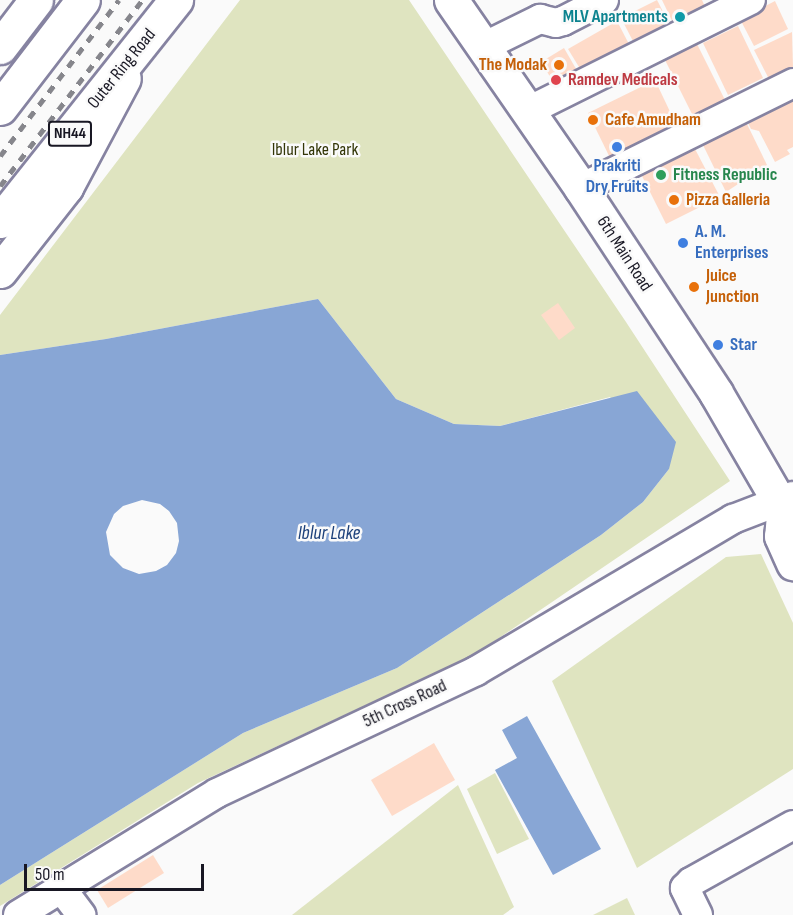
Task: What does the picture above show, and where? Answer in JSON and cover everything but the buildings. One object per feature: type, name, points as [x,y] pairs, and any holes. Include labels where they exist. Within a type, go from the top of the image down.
[{"type":"main road","points":[[0,47],[36,0]]},
{"type":"main road","points":[[8,98],[83,0]]},
{"type":"main road","name":"Outer Ring Road","points":[[0,220],[176,0]]},
{"type":"main road","name":"6th Main Road","points":[[451,0],[580,188],[716,393],[787,508],[781,536],[793,563]]},
{"type":"main road","points":[[0,271],[66,187],[140,47]]},
{"type":"street","points":[[483,47],[540,19],[563,21],[604,0]]},
{"type":"street","points":[[528,111],[751,0]]},
{"type":"street","points":[[580,188],[793,83]]},
{"type":"street","name":"5th Cross Road","points":[[18,915],[217,793],[476,671],[733,519],[787,508]]},
{"type":"street","points":[[698,915],[686,888],[691,882],[793,825]]},
{"type":"street","points":[[61,888],[81,915]]},
{"type":"green space","name":"Iblur Lake Park","points":[[240,0],[409,0],[730,481],[474,655],[198,783],[0,906],[0,885],[243,733],[397,668],[601,535],[643,502],[669,469],[610,397],[500,426],[454,424],[396,399],[318,299],[106,339],[0,355],[0,315]]},
{"type":"green space","points":[[761,554],[793,623],[793,769],[637,868],[552,681],[726,557]]},
{"type":"green space","points":[[495,773],[529,839],[497,854],[467,789]]},
{"type":"green space","points":[[458,785],[514,907],[503,915],[292,915]]},
{"type":"green space","points":[[627,898],[635,915],[593,915]]},
{"type":"water","name":"Iblur Lake","points":[[318,299],[396,399],[454,424],[500,426],[637,391],[676,442],[669,469],[643,502],[601,535],[397,668],[243,733],[0,885],[0,355],[106,339]],"holes":[[[142,500],[160,504],[169,511],[177,523],[179,541],[176,553],[167,565],[156,571],[139,574],[123,568],[110,555],[106,532],[114,514],[123,506]]]},
{"type":"water","points":[[527,716],[601,849],[553,875],[495,770],[517,758],[502,730]]},
{"type":"railway","points":[[0,156],[119,0]]},
{"type":"railway","points":[[0,186],[142,0]]},
{"type":"place","name":"MLV Apartments","points":[[680,17]]},
{"type":"place","name":"The Modak","points":[[559,65]]},
{"type":"place","name":"Ramdev Medicals","points":[[556,80]]},
{"type":"place","name":"Cafe Amudham","points":[[593,120]]},
{"type":"place","name":"Prakriti Dry Fruits","points":[[617,147]]},
{"type":"place","name":"Fitness Republic","points":[[661,175]]},
{"type":"place","name":"Pizza Galleria","points":[[674,200]]},
{"type":"place","name":"A. M. Enterprises","points":[[683,243]]},
{"type":"place","name":"Juice Junction","points":[[694,287]]},
{"type":"place","name":"Star","points":[[718,345]]}]
